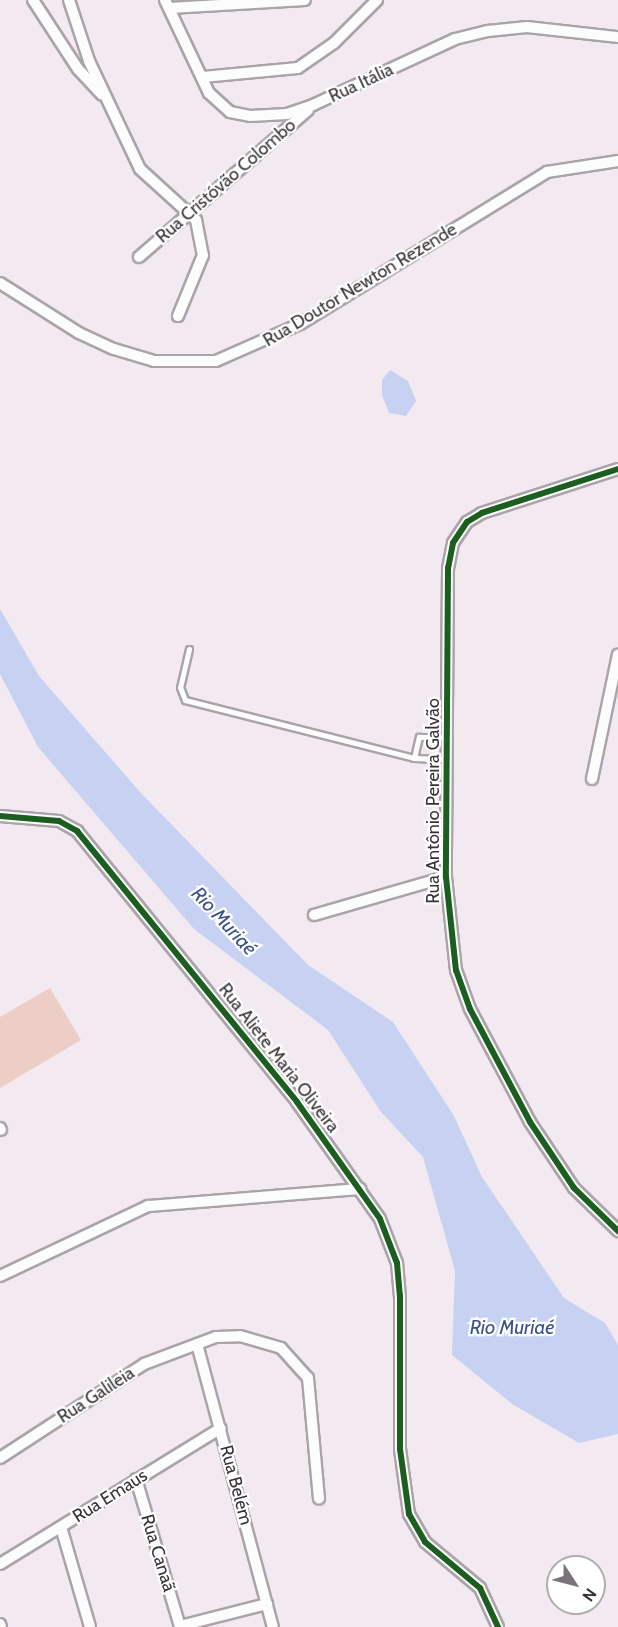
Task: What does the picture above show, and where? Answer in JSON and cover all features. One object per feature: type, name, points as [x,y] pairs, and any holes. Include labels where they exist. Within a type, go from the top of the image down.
[{"type":"street","points":[[33,0],[78,69],[109,102]]},
{"type":"street","points":[[69,0],[109,102],[140,169],[192,214],[203,255],[178,316]]},
{"type":"street","points":[[167,4],[305,0]]},
{"type":"street","points":[[203,77],[298,68],[333,43],[377,0]]},
{"type":"street","name":"Rua Itália","points":[[167,4],[209,93],[230,112],[264,116],[313,105],[477,34],[527,27],[618,37]]},
{"type":"street","name":"Rua Cristóvão Colombo","points":[[139,257],[192,214],[313,105]]},
{"type":"street","name":"Rua Doutor Newton Rezende","points":[[0,283],[78,333],[114,349],[154,361],[216,361],[300,324],[547,172],[618,161]]},
{"type":"street","name":"Rua Antônio Pereira Galvão","points":[[618,469],[482,513],[459,532],[448,568],[446,877],[456,970],[470,1009],[530,1122],[574,1188],[618,1231]]},
{"type":"street","points":[[592,779],[613,691],[618,655]]},
{"type":"street","name":"Rua Aliete Maria Oliveira","points":[[0,816],[59,821],[77,831],[297,1102],[380,1219],[397,1263],[400,1449],[410,1514],[425,1542],[480,1588],[498,1627]]},
{"type":"street","points":[[314,915],[446,877]]},
{"type":"street","points":[[0,1276],[148,1206],[360,1189]]},
{"type":"street","name":"Rua Galileia","points":[[0,1458],[144,1364],[216,1337],[266,1340],[296,1360],[308,1378],[319,1498]]},
{"type":"street","name":"Rua Belém","points":[[197,1344],[273,1627]]},
{"type":"street","name":"Rua Emaus","points":[[0,1564],[221,1428]]},
{"type":"street","name":"Rua Canaã","points":[[136,1479],[180,1627]]},
{"type":"street","points":[[61,1527],[90,1627]]},
{"type":"street","points":[[180,1627],[267,1604]]},
{"type":"lane","points":[[189,649],[180,687],[185,700],[414,758],[447,759]]},
{"type":"lane","points":[[414,758],[417,738],[447,737]]},
{"type":"shaded area","points":[[50,988],[81,1040],[0,1088],[0,1017]]},
{"type":"water","points":[[390,370],[408,381],[416,401],[406,416],[389,413],[382,395],[382,380]]},
{"type":"water","name":"Rio Muriaé","points":[[0,609],[39,676],[140,792],[308,965],[393,1022],[454,1116],[482,1177],[564,1298],[605,1323],[618,1345],[618,1434],[579,1443],[512,1404],[452,1355],[455,1271],[423,1157],[381,1112],[328,1030],[194,929],[38,747],[0,674]]},
{"type":"cycle path","points":[[618,469],[482,513],[467,522],[453,543],[448,568],[446,877],[456,970],[470,1009],[530,1122],[574,1188],[618,1231]]},
{"type":"cycle path","points":[[0,816],[59,821],[77,831],[297,1102],[380,1219],[397,1263],[400,1296],[400,1449],[409,1514],[425,1542],[480,1588],[498,1627]]}]
